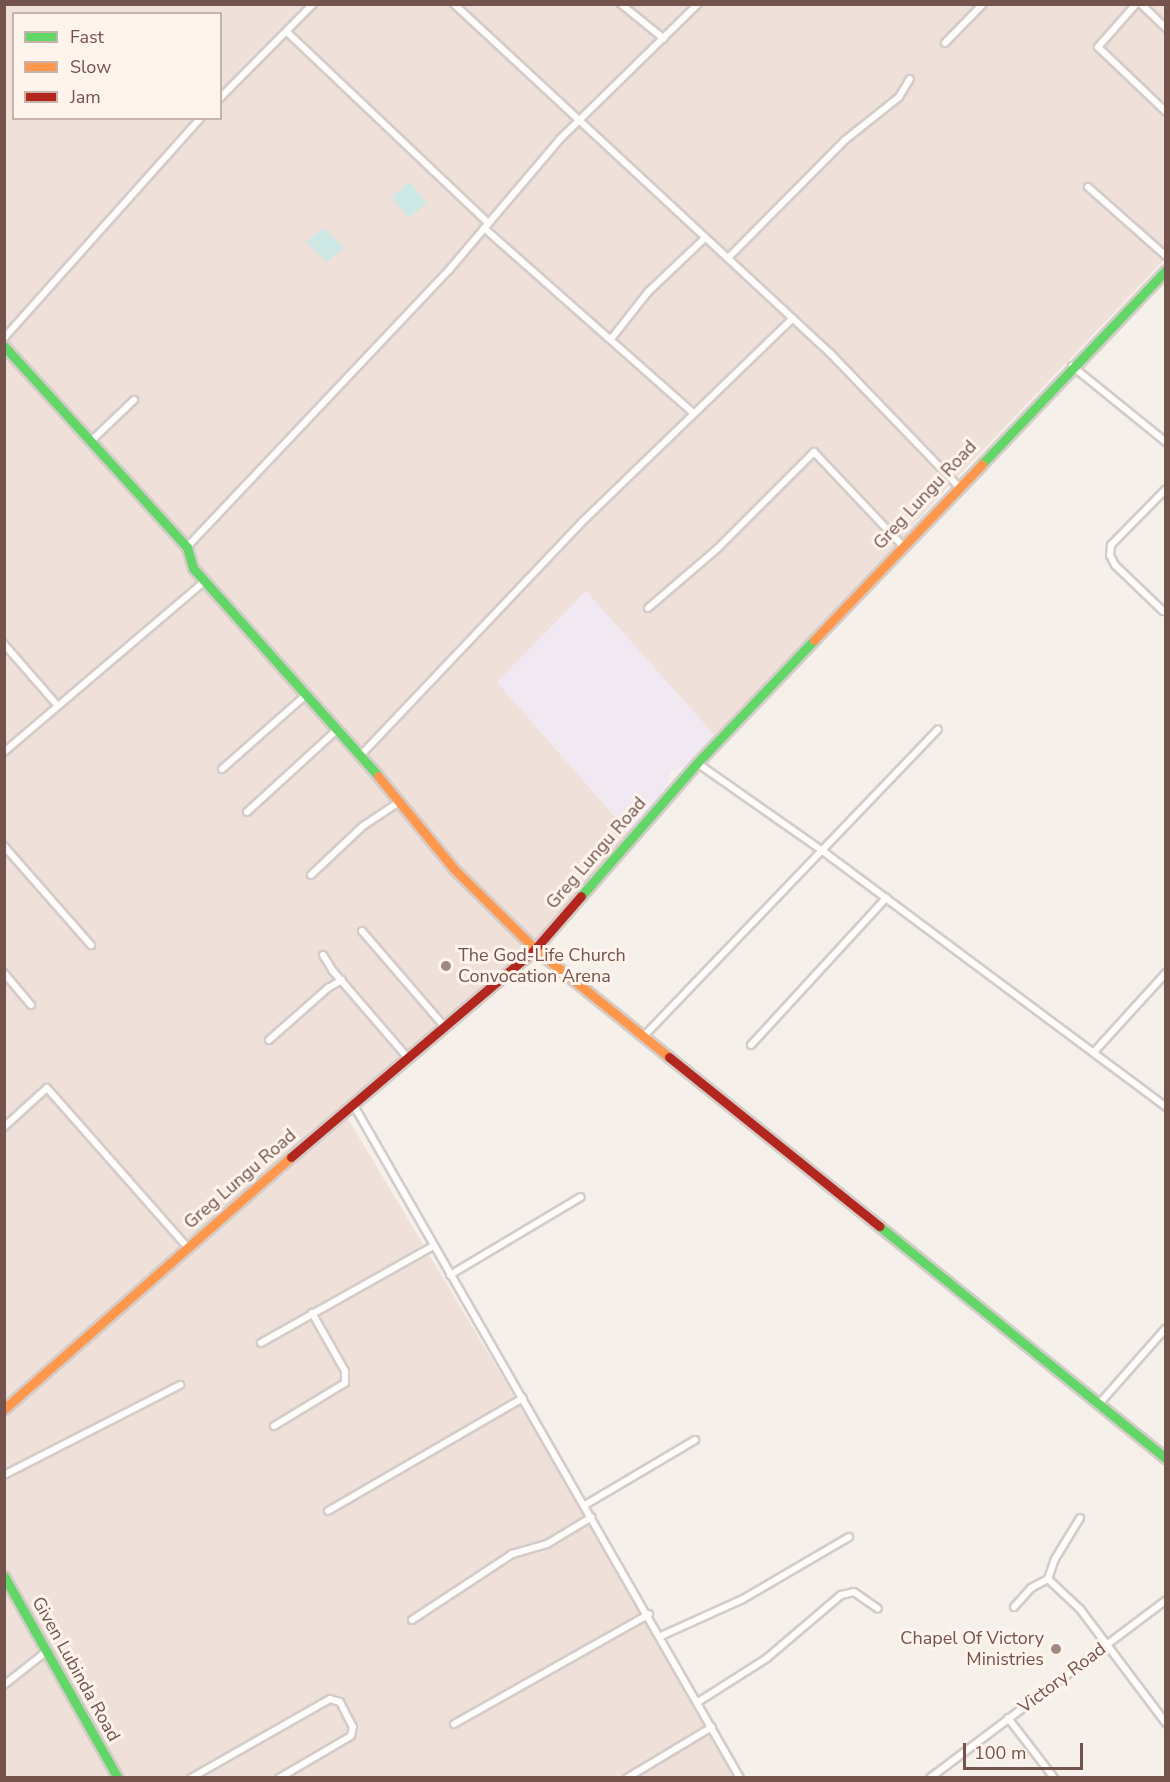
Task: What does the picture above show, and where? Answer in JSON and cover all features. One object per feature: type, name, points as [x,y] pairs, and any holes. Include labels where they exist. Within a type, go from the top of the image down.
[{"type":"street","points":[[222,96],[288,33],[314,4]]},
{"type":"street","points":[[454,4],[792,319],[958,486]]},
{"type":"street","points":[[621,4],[664,39]]},
{"type":"street","points":[[186,548],[449,270],[560,139],[582,121],[698,4]]},
{"type":"street","points":[[945,44],[983,4]]},
{"type":"street","points":[[1166,28],[1139,4],[1098,48],[1166,112]]},
{"type":"street","points":[[288,33],[486,225],[693,414]]},
{"type":"street","points":[[728,258],[845,140],[899,97],[910,79]]},
{"type":"street","points":[[4,338],[199,120]]},
{"type":"street","points":[[1088,187],[1166,256]]},
{"type":"street","points":[[611,339],[648,292],[705,238]]},
{"type":"street","name":"Greg Lungu Road","points":[[4,1409],[406,1056],[535,949],[697,763],[1071,365],[1166,270]]},
{"type":"street","points":[[361,755],[584,520],[693,414],[752,362],[792,319]]},
{"type":"street","points":[[4,346],[92,440],[186,548],[187,559],[204,582],[361,755],[454,869],[535,949],[1166,1458]]},
{"type":"street","points":[[1071,365],[1166,442]]},
{"type":"street","points":[[92,440],[134,400]]},
{"type":"street","points":[[648,608],[718,548],[813,452],[901,544]]},
{"type":"street","points":[[1163,611],[1115,565],[1110,555],[1111,545],[1166,489]]},
{"type":"street","points":[[4,752],[204,582]]},
{"type":"street","points":[[4,644],[57,705]]},
{"type":"street","points":[[222,769],[307,694]]},
{"type":"street","points":[[247,812],[338,729]]},
{"type":"street","points":[[643,1037],[791,879],[824,852],[938,729]]},
{"type":"street","points":[[697,763],[824,852],[1166,1107]]},
{"type":"street","points":[[311,875],[363,826],[399,802]]},
{"type":"street","points":[[4,846],[91,945]]},
{"type":"street","points":[[751,1045],[886,898]]},
{"type":"street","points":[[362,931],[443,1025]]},
{"type":"street","points":[[323,955],[406,1056]]},
{"type":"street","points":[[4,973],[31,1005]]},
{"type":"street","points":[[1094,1052],[1166,973]]},
{"type":"street","points":[[269,1040],[328,987],[342,980]]},
{"type":"street","points":[[4,1127],[47,1088],[188,1247]]},
{"type":"street","points":[[1159,1102],[1166,1094]]},
{"type":"street","points":[[353,1104],[433,1246],[661,1636],[740,1778]]},
{"type":"street","points":[[450,1275],[581,1197]]},
{"type":"street","points":[[261,1343],[433,1246]]},
{"type":"street","points":[[274,1426],[345,1383],[345,1371],[312,1313]]},
{"type":"street","points":[[1099,1404],[1166,1329]]},
{"type":"street","points":[[4,1475],[180,1385]]},
{"type":"street","points":[[328,1511],[523,1398]]},
{"type":"street","points":[[585,1504],[695,1440]]},
{"type":"street","points":[[412,1620],[512,1554],[547,1544],[592,1517]]},
{"type":"street","points":[[1014,1607],[1031,1588],[1048,1580],[1054,1559],[1080,1518]]},
{"type":"street","points":[[661,1636],[743,1599],[849,1537]]},
{"type":"street","name":"Given Lubinda Road","points":[[4,1576],[118,1778]]},
{"type":"street","points":[[1048,1580],[1080,1609],[1166,1723]]},
{"type":"street","points":[[698,1702],[767,1658],[841,1595],[854,1592],[878,1609]]},
{"type":"street","name":"Victory Road","points":[[930,1778],[1166,1600]]},
{"type":"street","points":[[454,1724],[648,1614]]},
{"type":"street","points":[[4,1685],[46,1651]]},
{"type":"street","points":[[191,1778],[330,1699],[340,1702],[353,1728],[351,1736],[279,1778]]},
{"type":"street","points":[[1008,1718],[1054,1778]]},
{"type":"street","points":[[627,1778],[712,1727]]},
{"type":"shaded area","points":[[5,5],[1165,5],[1165,259],[947,488],[720,741],[498,683],[632,836],[530,953],[344,1112],[666,1651],[733,1777],[5,1778]]},
{"type":"shaded area","points":[[586,591],[720,741],[689,765],[670,771],[667,788],[632,836],[497,682]]},
{"type":"water","points":[[410,182],[427,203],[408,218],[391,197]]},
{"type":"water","points":[[324,228],[344,248],[327,262],[306,242]]},
{"type":"traffic: fast","points":[[982,464],[1166,270]]},
{"type":"traffic: fast","points":[[4,346],[187,547],[193,568],[378,776]]},
{"type":"traffic: fast","points":[[581,896],[697,763],[814,640]]},
{"type":"traffic: fast","points":[[879,1226],[1166,1458]]},
{"type":"traffic: fast","points":[[4,1576],[118,1778]]},
{"type":"traffic: slow","points":[[814,640],[982,464]]},
{"type":"traffic: slow","points":[[378,776],[454,869],[535,949],[669,1057]]},
{"type":"traffic: slow","points":[[4,1409],[291,1157]]},
{"type":"traffic: jam","points":[[291,1157],[535,949],[581,896]]},
{"type":"traffic: jam","points":[[669,1057],[879,1226]]},
{"type":"place","name":"The God-Life Church Convocation Arena","points":[[446,966]]},
{"type":"place","name":"Chapel Of Victory Ministries","points":[[1056,1649]]}]
